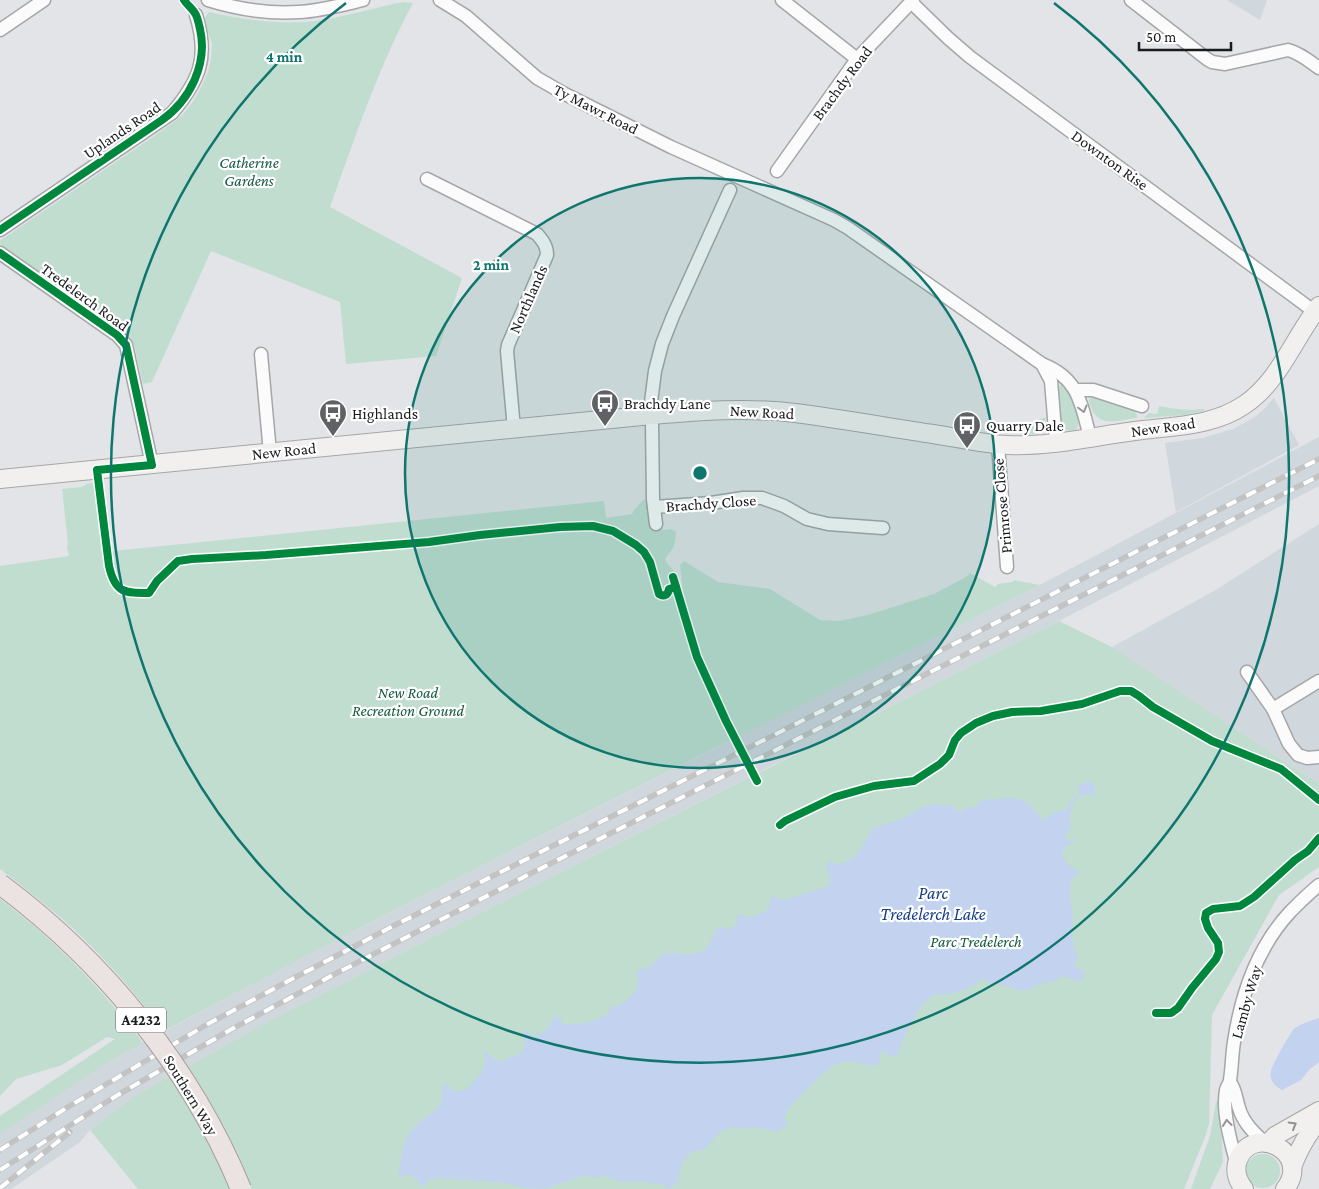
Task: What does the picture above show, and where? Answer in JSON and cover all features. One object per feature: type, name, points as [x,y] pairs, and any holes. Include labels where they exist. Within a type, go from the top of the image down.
[{"type":"main road","name":"Southern Way","points":[[0,884],[36,912],[76,948],[114,988],[147,1028],[196,1100],[241,1189]]},
{"type":"street","points":[[0,30],[44,0]]},
{"type":"street","points":[[208,0],[249,9],[281,12],[311,11],[363,0]]},
{"type":"street","name":"Ty Mawr Road","points":[[440,0],[466,16],[527,69],[549,85],[671,147],[834,220],[1042,364]]},
{"type":"street","points":[[782,0],[857,60]]},
{"type":"street","points":[[1131,0],[1212,62],[1225,64],[1288,50],[1302,56],[1319,68]]},
{"type":"street","name":"Brachdy Road","points":[[777,171],[857,60],[912,1]]},
{"type":"street","name":"Downton Rise","points":[[912,1],[935,26],[970,57],[1317,309]]},
{"type":"street","name":"Uplands Road","points":[[0,230],[172,112],[189,91],[202,60],[202,37],[196,15]]},
{"type":"street","name":"Northlands","points":[[427,179],[537,234],[547,248],[547,255],[507,351],[514,429]]},
{"type":"street","points":[[656,524],[650,402],[652,387],[662,344],[730,190]]},
{"type":"street","name":"Tredelerch Road","points":[[0,253],[124,341],[152,465]]},
{"type":"street","name":"New Road","points":[[0,479],[652,415],[721,410],[768,411],[818,416],[998,444],[1020,445],[1056,442],[1187,425],[1212,420],[1233,412],[1245,405],[1266,385],[1317,309]]},
{"type":"street","points":[[261,354],[270,453]]},
{"type":"street","points":[[1042,364],[1060,375],[1076,390],[1090,437]]},
{"type":"street","points":[[1042,364],[1051,381],[1056,442]]},
{"type":"street","points":[[1076,390],[1092,390],[1142,406]]},
{"type":"street","name":"Primrose Close","points":[[998,444],[1007,567]]},
{"type":"street","name":"Brachdy Close","points":[[654,507],[711,503],[743,498],[762,498],[784,506],[806,519],[828,524],[883,528]]},
{"type":"street","points":[[1247,672],[1272,709],[1289,744],[1298,755],[1307,758],[1319,757]]},
{"type":"street","points":[[1272,709],[1319,681]]},
{"type":"street","name":"Lamby Way","points":[[1236,1166],[1229,1138],[1226,1088],[1230,1082],[1239,1015],[1250,979],[1269,940],[1290,912],[1319,885]]},
{"type":"street","name":"Lamby Way","points":[[1230,1082],[1235,1088],[1242,1118],[1267,1143]]},
{"type":"street","points":[[1267,1143],[1275,1136],[1319,1111]]},
{"type":"street","points":[[1292,1167],[1306,1136],[1319,1121]]},
{"type":"street","points":[[1226,1189],[1240,1156],[1246,1149],[1255,1144],[1267,1143],[1281,1148],[1289,1158],[1292,1175],[1284,1189]]},
{"type":"street","points":[[1236,1166],[1236,1175],[1244,1189]]},
{"type":"shaded area","points":[[1227,0],[1267,0],[1260,20]]},
{"type":"shaded area","points":[[1274,398],[1299,445],[1176,512],[1165,443],[1203,438],[1233,429],[1255,417]]},
{"type":"shaded area","points":[[1319,437],[1319,486],[1059,621],[273,1019],[136,1095],[90,1130],[80,1142],[11,1189],[0,1189],[0,1134],[108,1062],[259,980],[463,875],[1040,585]]},
{"type":"shaded area","points":[[1319,524],[1319,783],[1112,647],[1214,591]]},
{"type":"green space","name":"Catherine Gardens","points":[[404,2],[413,3],[378,78],[330,207],[462,278],[436,356],[346,364],[340,302],[211,251],[152,382],[143,384],[134,345],[130,337],[127,339],[1,247],[0,241],[4,238],[157,134],[185,112],[200,89],[210,64],[212,44],[205,23],[209,12],[262,21],[303,22],[338,17]]},
{"type":"green space","points":[[1060,385],[1064,385],[1072,394],[1075,402],[1078,412],[1076,431],[1063,430],[1060,426],[1057,392]]},
{"type":"green space","points":[[1094,396],[1134,410],[1137,418],[1114,421],[1101,419],[1092,410],[1089,401]]},
{"type":"green space","points":[[1159,406],[1192,410],[1204,409],[1204,411],[1185,415],[1144,418],[1149,413],[1157,414]]},
{"type":"green space","points":[[1046,418],[1044,425],[1038,433],[1028,434],[1010,431]]},
{"type":"green space","name":"New Road Recreation Ground","points":[[89,483],[96,486],[104,485],[113,551],[604,501],[606,518],[632,514],[643,500],[648,500],[659,527],[664,530],[676,531],[674,546],[665,559],[673,570],[676,579],[671,583],[696,659],[731,740],[518,847],[164,1031],[105,960],[83,938],[43,902],[0,869],[0,566],[69,556],[62,489],[82,487]]},
{"type":"green space","points":[[684,561],[718,582],[770,589],[820,620],[840,621],[868,615],[934,594],[970,573],[995,587],[998,584],[1013,582],[1014,580],[1040,585],[738,737],[709,675],[691,627],[684,600],[680,565]]},
{"type":"green space","name":"Parc Tredelerch","points":[[1059,621],[1112,647],[1319,783],[1319,867],[1279,895],[1212,1015],[1209,1124],[1184,1189],[138,1189],[90,1130],[136,1095],[273,1019],[750,777],[753,782],[759,779],[757,774]]},
{"type":"green space","points":[[0,899],[58,948],[94,984],[143,1043],[108,1062],[0,1134],[0,1116],[115,1039],[107,1037],[62,1065],[16,1079],[0,1096]]},
{"type":"green space","points":[[1218,1100],[1222,1106],[1223,1162],[1210,1189],[1191,1189],[1210,1136],[1216,1102]]},
{"type":"green space","points":[[1263,1154],[1275,1159],[1280,1171],[1275,1183],[1263,1188],[1251,1183],[1246,1171],[1251,1159]]},
{"type":"water","name":"Parc Tredelerch Lake","points":[[1087,782],[1094,783],[1095,795],[1082,794],[1073,803],[1069,822],[1071,829],[1065,832],[1067,841],[1077,841],[1064,847],[1062,855],[1068,864],[1077,869],[1078,875],[1073,877],[1070,885],[1073,918],[1072,939],[1078,959],[1073,965],[1086,973],[1082,976],[1084,978],[1078,982],[1063,976],[1027,990],[1018,990],[982,979],[962,990],[934,995],[927,1000],[916,1014],[898,1055],[891,1057],[884,1051],[880,1052],[879,1064],[873,1066],[854,1062],[835,1064],[818,1078],[787,1111],[784,1118],[788,1125],[777,1132],[762,1128],[734,1127],[725,1130],[717,1135],[703,1150],[692,1153],[685,1159],[680,1169],[679,1180],[669,1189],[662,1184],[621,1182],[606,1176],[596,1178],[586,1175],[543,1189],[525,1188],[507,1183],[437,1178],[428,1181],[421,1187],[417,1178],[408,1175],[399,1177],[402,1152],[409,1134],[439,1107],[443,1095],[442,1086],[446,1083],[451,1089],[459,1091],[467,1088],[475,1081],[484,1067],[485,1056],[483,1052],[487,1051],[493,1058],[499,1061],[506,1059],[524,1049],[523,1033],[528,1031],[530,1036],[541,1034],[550,1025],[553,1018],[558,1016],[562,1023],[579,1024],[607,1015],[612,1004],[614,1008],[617,1007],[635,992],[638,985],[636,973],[653,964],[663,955],[701,952],[708,946],[717,929],[723,927],[725,930],[737,925],[735,916],[743,914],[744,918],[752,917],[769,909],[773,895],[781,900],[825,888],[831,881],[826,866],[830,861],[837,864],[848,862],[856,856],[872,829],[904,818],[921,808],[933,804],[954,806],[956,810],[962,812],[969,806],[975,808],[983,799],[1015,798],[1021,800],[1030,805],[1044,820],[1052,813],[1061,810],[1066,811],[1071,801],[1079,795],[1079,786]]},
{"type":"water","points":[[1319,1018],[1319,1062],[1301,1080],[1282,1090],[1271,1079],[1271,1071],[1278,1056],[1294,1029]]},
{"type":"railway","points":[[0,1150],[206,1025],[294,978],[399,923],[1319,459]]},
{"type":"railway","points":[[0,1170],[116,1096],[230,1030],[331,976],[1319,476]]},
{"type":"railway","points":[[0,1188],[70,1132]]},
{"type":"cycle path","points":[[0,230],[162,120],[181,102],[195,80],[199,68],[202,42],[197,17],[184,0]]},
{"type":"cycle path","points":[[0,253],[117,335],[126,345],[152,465],[97,470],[109,566],[114,582],[122,590],[133,593],[149,593],[157,581],[178,561],[192,559],[429,542],[560,527],[593,526],[613,531],[644,552],[650,562],[659,594],[666,595],[669,589],[676,587]]},
{"type":"cycle path","points":[[673,577],[697,657],[726,721],[757,781]]},
{"type":"cycle path","points":[[780,825],[835,797],[874,786],[914,781],[940,764],[949,755],[955,740],[961,733],[976,723],[993,716],[1082,704],[1120,691],[1131,691],[1153,707],[1212,741],[1281,769],[1319,800]]},
{"type":"cycle path","points":[[1156,1013],[1171,1013],[1178,1008],[1216,959],[1219,952],[1218,943],[1208,928],[1205,919],[1206,913],[1213,909],[1240,906],[1254,897],[1295,860],[1308,851],[1319,838]]},
{"type":"place","name":"Brachdy Lane","points":[[605,427]]},
{"type":"place","name":"Highlands","points":[[333,437]]},
{"type":"place","name":"Quarry Dale","points":[[967,449]]}]
